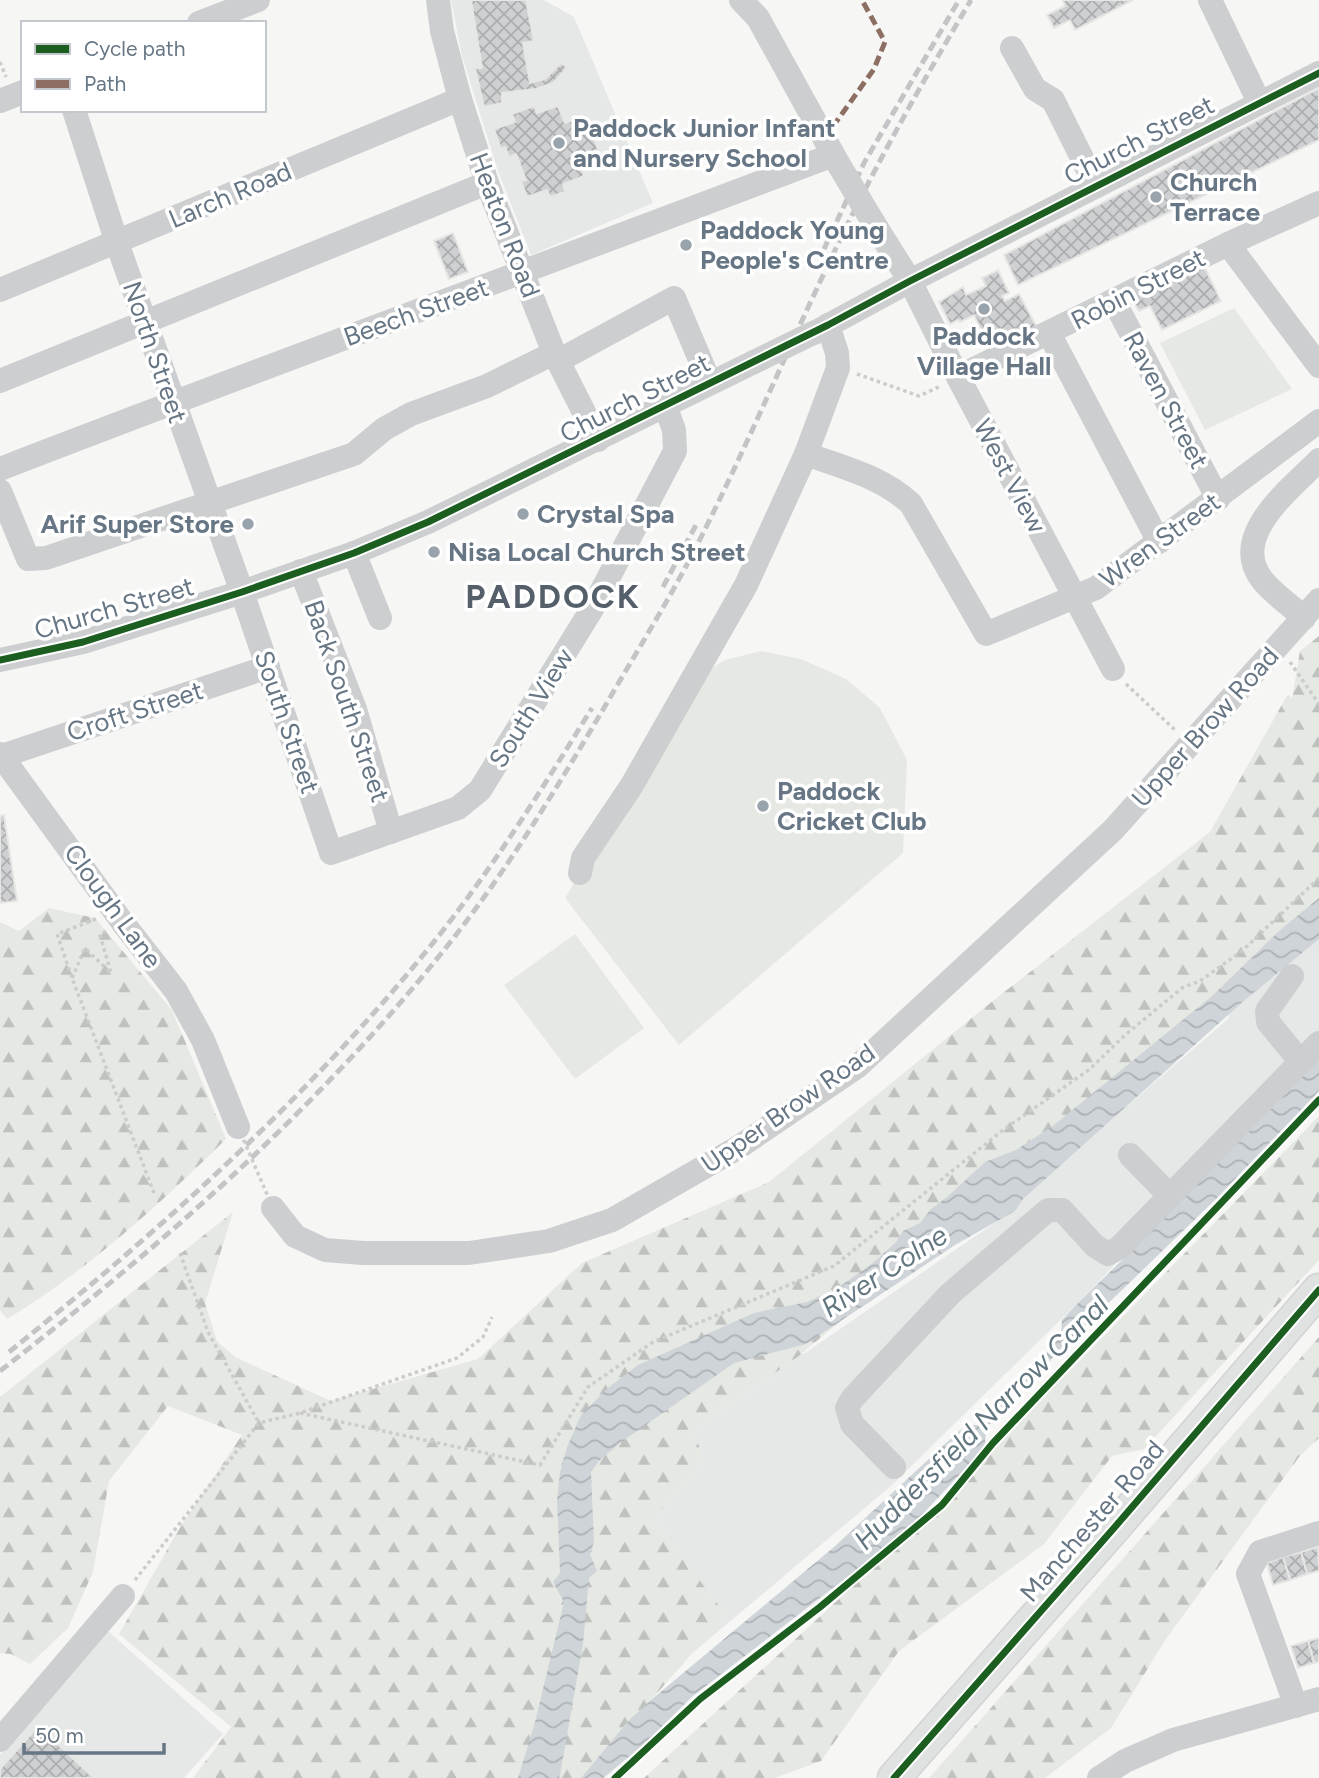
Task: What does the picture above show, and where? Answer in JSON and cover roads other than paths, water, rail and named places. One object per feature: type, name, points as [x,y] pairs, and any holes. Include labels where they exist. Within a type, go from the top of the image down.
[{"type":"main road","name":"Manchester Road","points":[[894,1778],[1115,1528],[1319,1290]]},
{"type":"street","points":[[204,21],[258,0]]},
{"type":"street","name":"Heaton Road","points":[[438,0],[442,31],[460,99],[487,183],[556,357],[598,440]]},
{"type":"street","name":"West View","points":[[741,0],[758,18],[836,160],[910,281],[1074,597],[1119,676]]},
{"type":"street","points":[[1210,0],[1259,102]]},
{"type":"street","points":[[1013,48],[1035,89],[1053,100],[1096,186]]},
{"type":"street","name":"Church Street","points":[[0,660],[83,642],[242,592],[354,553],[428,522],[821,329],[1319,73]]},
{"type":"street","points":[[0,101],[21,93]]},
{"type":"street","name":"Larch Road","points":[[0,290],[460,99]]},
{"type":"street","name":"North Street","points":[[75,112],[117,243],[242,592]]},
{"type":"street","name":"Beech Street","points":[[0,469],[522,273],[836,160]]},
{"type":"street","points":[[0,381],[487,183]]},
{"type":"street","name":"Robin Street","points":[[958,377],[1227,244],[1319,203]]},
{"type":"street","points":[[1227,244],[1319,366]]},
{"type":"street","points":[[0,491],[28,559],[46,558],[354,454],[384,429],[411,414],[556,357],[674,298],[710,383]]},
{"type":"street","name":"Raven Street","points":[[1114,301],[1218,499]]},
{"type":"street","points":[[580,873],[583,858],[632,785],[746,585],[806,454],[838,368],[837,353],[821,329]]},
{"type":"street","points":[[1049,333],[1159,542]]},
{"type":"street","name":"South View","points":[[331,853],[458,808],[480,790],[592,609],[675,452],[674,430],[664,405]]},
{"type":"street","name":"Wren Street","points":[[806,454],[880,482],[899,492],[911,504],[986,634],[1096,588],[1319,421]]},
{"type":"street","points":[[1311,609],[1263,581],[1256,569],[1253,552],[1254,534],[1261,520],[1319,460]]},
{"type":"street","points":[[354,553],[380,618]]},
{"type":"street","name":"Back South Street","points":[[301,571],[355,709],[391,832]]},
{"type":"street","name":"South Street","points":[[242,592],[331,853]]},
{"type":"street","name":"Upper Brow Road","points":[[273,1208],[295,1236],[325,1250],[363,1253],[469,1253],[549,1241],[612,1220],[738,1147],[858,1066],[1113,830],[1311,609]]},
{"type":"street","name":"Croft Street","points":[[1,755],[268,667]]},
{"type":"street","name":"Clough Lane","points":[[1,755],[118,917],[176,990],[221,1062],[238,1127]]},
{"type":"street","points":[[1293,976],[1267,1011],[1268,1022],[1300,1061]]},
{"type":"street","points":[[894,1467],[852,1424],[847,1408],[852,1399],[950,1294],[1048,1210],[1062,1210],[1095,1246],[1108,1254],[1120,1247],[1319,1043]]},
{"type":"street","points":[[1130,1155],[1169,1195]]},
{"type":"street","points":[[1099,1778],[1125,1761],[1172,1740],[1307,1702],[1248,1574],[1260,1552],[1319,1533]]},
{"type":"street","points":[[0,1740],[123,1596]]},
{"type":"water","name":"River Colne","points":[[1319,898],[1319,939],[1246,999],[1023,1199],[1015,1211],[955,1245],[806,1344],[734,1363],[620,1443],[599,1461],[591,1472],[594,1542],[590,1554],[597,1571],[589,1578],[583,1644],[560,1775],[559,1778],[518,1778],[535,1722],[564,1602],[553,1582],[560,1573],[557,1501],[560,1472],[581,1415],[608,1388],[638,1365],[754,1313],[807,1302],[836,1289],[873,1263],[896,1242],[903,1231],[920,1223],[931,1209],[985,1162],[1016,1150],[1054,1125],[1212,996],[1279,931]]},
{"type":"water","points":[[1319,1053],[1319,1091],[1217,1198],[1058,1352],[986,1428],[985,1444],[979,1454],[919,1518],[895,1540],[693,1696],[643,1745],[607,1775],[603,1778],[581,1778],[629,1720],[651,1700],[834,1547],[958,1432],[967,1425],[979,1425],[1052,1347],[1061,1333],[1062,1320]]},
{"type":"railway","points":[[824,249],[864,163],[959,0]]},
{"type":"railway","points":[[0,1371],[176,1227],[287,1123],[391,1013],[484,897],[564,775],[680,577],[729,480],[852,216],[901,122],[971,0]]},
{"type":"railway","points":[[663,587],[696,525]]},
{"type":"railway","points":[[9,1352],[185,1203],[349,1041],[468,898],[523,818],[592,708]]},
{"type":"place","name":"Paddock Junior Infant and Nursery School","points":[[559,143]]},
{"type":"place","name":"Church Terrace","points":[[1156,197]]},
{"type":"place","name":"Paddock Young People's Centre","points":[[686,245]]},
{"type":"place","name":"Paddock Village Hall","points":[[984,309]]},
{"type":"place","name":"Crystal Spa","points":[[523,514]]},
{"type":"place","name":"Arif Super Store","points":[[248,524]]},
{"type":"place","name":"Nisa Local Church Street","points":[[434,552]]},
{"type":"place","name":"Paddock Cricket Club","points":[[763,806]]},
{"type":"district","name":"PADDOCK","points":[[553,596]]},
{"type":"water label","name":"Huddersfield Narrow Canal","points":[[981,1422]]}]
